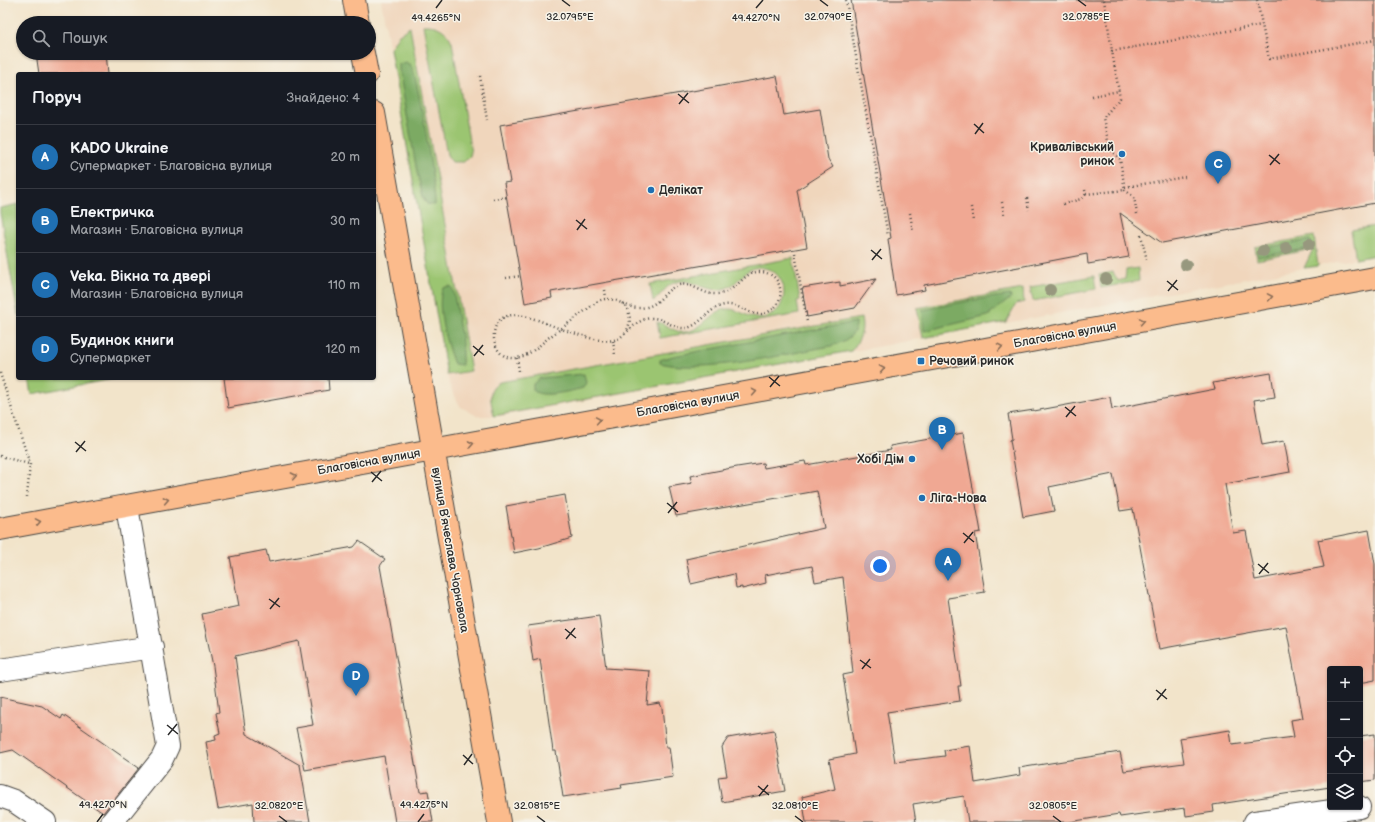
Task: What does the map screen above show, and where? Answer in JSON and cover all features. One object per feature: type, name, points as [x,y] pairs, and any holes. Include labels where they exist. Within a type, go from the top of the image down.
[{"type":"main road","points":[[354,0],[357,16]]},
{"type":"main road","points":[[364,60],[367,72]]},
{"type":"main road","name":"вулиця Вʼячеслава Чорновола","points":[[376,125],[498,822]]},
{"type":"main road","name":"Благовісна вулиця","points":[[0,529],[1375,278]]},
{"type":"street","points":[[112,822],[162,759],[168,746],[127,507]]},
{"type":"street","points":[[0,670],[152,647]]},
{"type":"street","points":[[0,796],[14,801],[45,822]]},
{"type":"street","points":[[1363,806],[1375,804]]},
{"type":"street","points":[[1255,822],[1338,810]]},
{"type":"path","points":[[846,0],[860,64],[888,236]]},
{"type":"path","points":[[1104,0],[1120,98],[1103,118],[1110,150],[1120,159],[1125,189],[1134,197],[1137,214]]},
{"type":"path","points":[[1257,0],[1269,59],[1375,40]]},
{"type":"path","points":[[1112,51],[1262,25]]},
{"type":"path","points":[[480,76],[487,120]]},
{"type":"path","points":[[1096,90],[1097,95]]},
{"type":"path","points":[[1092,96],[1119,91]]},
{"type":"path","points":[[1063,204],[1081,199],[1086,194],[1125,189],[1185,177]]},
{"type":"path","points":[[1085,190],[1086,194]]},
{"type":"path","points":[[493,199],[507,197]]},
{"type":"path","points":[[1027,198],[1030,210]]},
{"type":"path","points":[[1002,202],[1004,215]]},
{"type":"path","points":[[971,207],[973,221]]},
{"type":"path","points":[[910,213],[913,232]]},
{"type":"path","points":[[1142,235],[1147,260]]},
{"type":"path","points":[[795,253],[807,322]]},
{"type":"path","points":[[620,302],[606,298],[598,301],[562,328],[530,352],[517,358],[505,356],[495,346],[493,333],[500,320],[509,316],[520,316],[562,328],[604,341],[613,341],[622,337],[640,321],[652,318],[686,328],[695,324],[716,308],[725,305],[734,306],[754,314],[764,314],[777,305],[780,300],[781,291],[774,277],[769,274],[759,272],[748,274],[738,285],[723,293],[710,294],[684,284],[672,288],[662,299],[650,306],[637,308],[620,302]]},
{"type":"path","points":[[506,278],[521,276]]},
{"type":"path","points":[[605,290],[606,298]]},
{"type":"path","points":[[620,302],[628,310],[630,318],[626,332]]},
{"type":"path","points":[[613,341],[615,354]]},
{"type":"path","points":[[517,358],[519,371]]},
{"type":"path","points":[[0,373],[30,464],[25,525]]},
{"type":"path","points":[[0,456],[30,464]]},
{"type":"shaded area","points":[[381,0],[1375,0],[1375,255],[502,416],[477,416],[461,407],[453,394],[447,375]]},
{"type":"green space","points":[[423,25],[441,29],[447,34],[452,42],[471,152],[470,156],[464,162],[452,162],[447,155]]},
{"type":"green space","points":[[410,27],[471,371],[447,375],[390,49],[399,34]]},
{"type":"green space","points":[[406,62],[411,66],[418,90],[430,157],[435,205],[427,204],[423,197],[417,172],[399,70],[399,64]]},
{"type":"green space","points":[[16,204],[16,304],[0,213],[0,208]]},
{"type":"green space","points":[[1375,226],[1375,255],[1356,259],[1351,230]]},
{"type":"green space","points":[[1314,236],[1318,266],[1304,268],[1313,249],[1257,260],[1255,247]]},
{"type":"green space","points":[[1310,240],[1312,244],[1311,248],[1258,257],[1258,250],[1263,248]]},
{"type":"green space","points":[[793,258],[800,300],[797,301],[799,314],[660,338],[657,322],[682,332],[695,329],[715,314],[727,309],[736,310],[754,318],[764,318],[773,314],[783,301],[783,284],[773,271],[758,268],[748,271],[731,286],[719,290],[689,282],[676,282],[669,285],[653,301],[650,284]]},
{"type":"green space","points":[[1138,268],[1139,281],[1101,288],[1099,275],[1113,272],[1118,281],[1125,279],[1126,270]]},
{"type":"green space","points":[[1094,276],[1096,289],[1033,301],[1030,287]]},
{"type":"green space","points":[[449,286],[452,287],[454,294],[462,342],[462,365],[454,364],[448,347],[441,315],[440,305],[443,288]]},
{"type":"green space","points":[[1023,289],[1024,302],[1016,304],[1006,322],[923,338],[917,308]]},
{"type":"green space","points":[[1010,295],[1011,298],[988,316],[924,331],[922,310],[973,300]]},
{"type":"green space","points":[[861,318],[862,332],[851,351],[494,416],[491,402],[491,392],[492,388],[500,382]]},
{"type":"green space","points":[[856,322],[854,331],[848,338],[831,346],[721,365],[678,366],[660,363],[660,360],[673,356]]},
{"type":"green space","points":[[584,374],[586,383],[583,388],[549,394],[537,393],[533,390],[533,384],[540,378]]},
{"type":"green space","points":[[29,380],[107,380],[32,394]]},
{"type":"building","name":"Кривалівський ринок","points":[[851,0],[1375,0],[1375,203],[1162,243],[1120,213],[1129,257],[1088,264],[1087,254],[924,285],[925,290],[896,295],[888,239],[891,238]]},
{"type":"building","points":[[37,60],[107,60],[108,72],[39,72]]},
{"type":"building","name":"Делікат","points":[[777,76],[784,115],[820,109],[828,159],[833,167],[797,190],[807,247],[551,292],[552,298],[525,303],[504,183],[510,182],[500,125]]},
{"type":"building","points":[[876,279],[855,308],[807,317],[802,288],[840,282],[840,286]]},
{"type":"building","points":[[1271,373],[1275,397],[1254,400],[1262,445],[1284,441],[1290,472],[1225,484],[1233,533],[1246,531],[1255,580],[1324,567],[1318,540],[1369,530],[1375,564],[1375,680],[1363,682],[1363,666],[1327,666],[1327,787],[1213,805],[1214,812],[1186,816],[1185,808],[1120,817],[1119,814],[1069,822],[968,822],[964,796],[913,804],[916,822],[806,822],[802,797],[835,789],[829,759],[855,754],[843,675],[853,673],[843,577],[815,582],[812,566],[765,575],[766,583],[742,589],[742,587],[736,588],[734,574],[691,584],[686,559],[824,528],[817,491],[676,516],[669,487],[692,483],[690,476],[737,467],[763,463],[764,468],[805,461],[806,465],[891,450],[890,446],[963,433],[981,532],[975,533],[985,592],[948,598],[961,686],[958,686],[960,701],[887,712],[895,762],[945,756],[944,750],[970,746],[975,783],[1020,775],[1019,768],[1120,752],[1124,771],[1184,763],[1180,738],[1230,730],[1232,745],[1294,737],[1291,720],[1303,718],[1286,626],[1159,649],[1133,509],[1120,511],[1113,474],[1049,487],[1054,511],[1023,517],[1010,440],[1012,439],[1008,414],[1034,411],[1110,397],[1112,409],[1215,389],[1213,383]]},
{"type":"building","points":[[224,380],[328,380],[329,390],[228,408]]},
{"type":"building","points":[[565,495],[572,538],[539,548],[514,553],[506,506]]},
{"type":"building","points":[[359,541],[385,559],[380,566],[420,792],[428,791],[433,822],[395,822],[384,756],[305,770],[296,728],[313,725],[299,641],[235,656],[246,734],[300,765],[310,822],[254,822],[253,803],[218,809],[206,742],[216,740],[215,735],[220,733],[216,713],[219,712],[213,666],[202,614],[239,606],[230,557],[266,550],[269,562],[354,547]]},
{"type":"building","points":[[599,616],[606,668],[650,671],[647,705],[660,703],[662,708],[666,747],[669,747],[673,777],[621,785],[622,788],[563,797],[556,751],[553,751],[540,659],[533,661],[528,626]]},
{"type":"building","points":[[0,697],[42,706],[61,719],[63,715],[139,768],[103,813],[13,750],[0,753]]},
{"type":"building","points":[[774,730],[785,791],[722,802],[718,777],[727,776],[722,747],[728,738]]},
{"type":"building","points":[[1375,734],[1375,780],[1363,782],[1363,738],[1363,736]]},
{"type":"place","name":"Кривалівський ринок","points":[[1122,154]]},
{"type":"place","name":"Veka. Вікна та двері","points":[[1218,184]]},
{"type":"place","name":"Делікат","points":[[651,190]]},
{"type":"place","name":"Речовий ринок","points":[[921,361]]},
{"type":"place","name":"Електричка","points":[[942,450]]},
{"type":"place","name":"Хобі Дім","points":[[912,459]]},
{"type":"place","name":"Ліга-Нова","points":[[922,498]]},
{"type":"place","name":"KADO Ukraine","points":[[948,581]]},
{"type":"place","name":"Будинок книги","points":[[356,696]]}]
